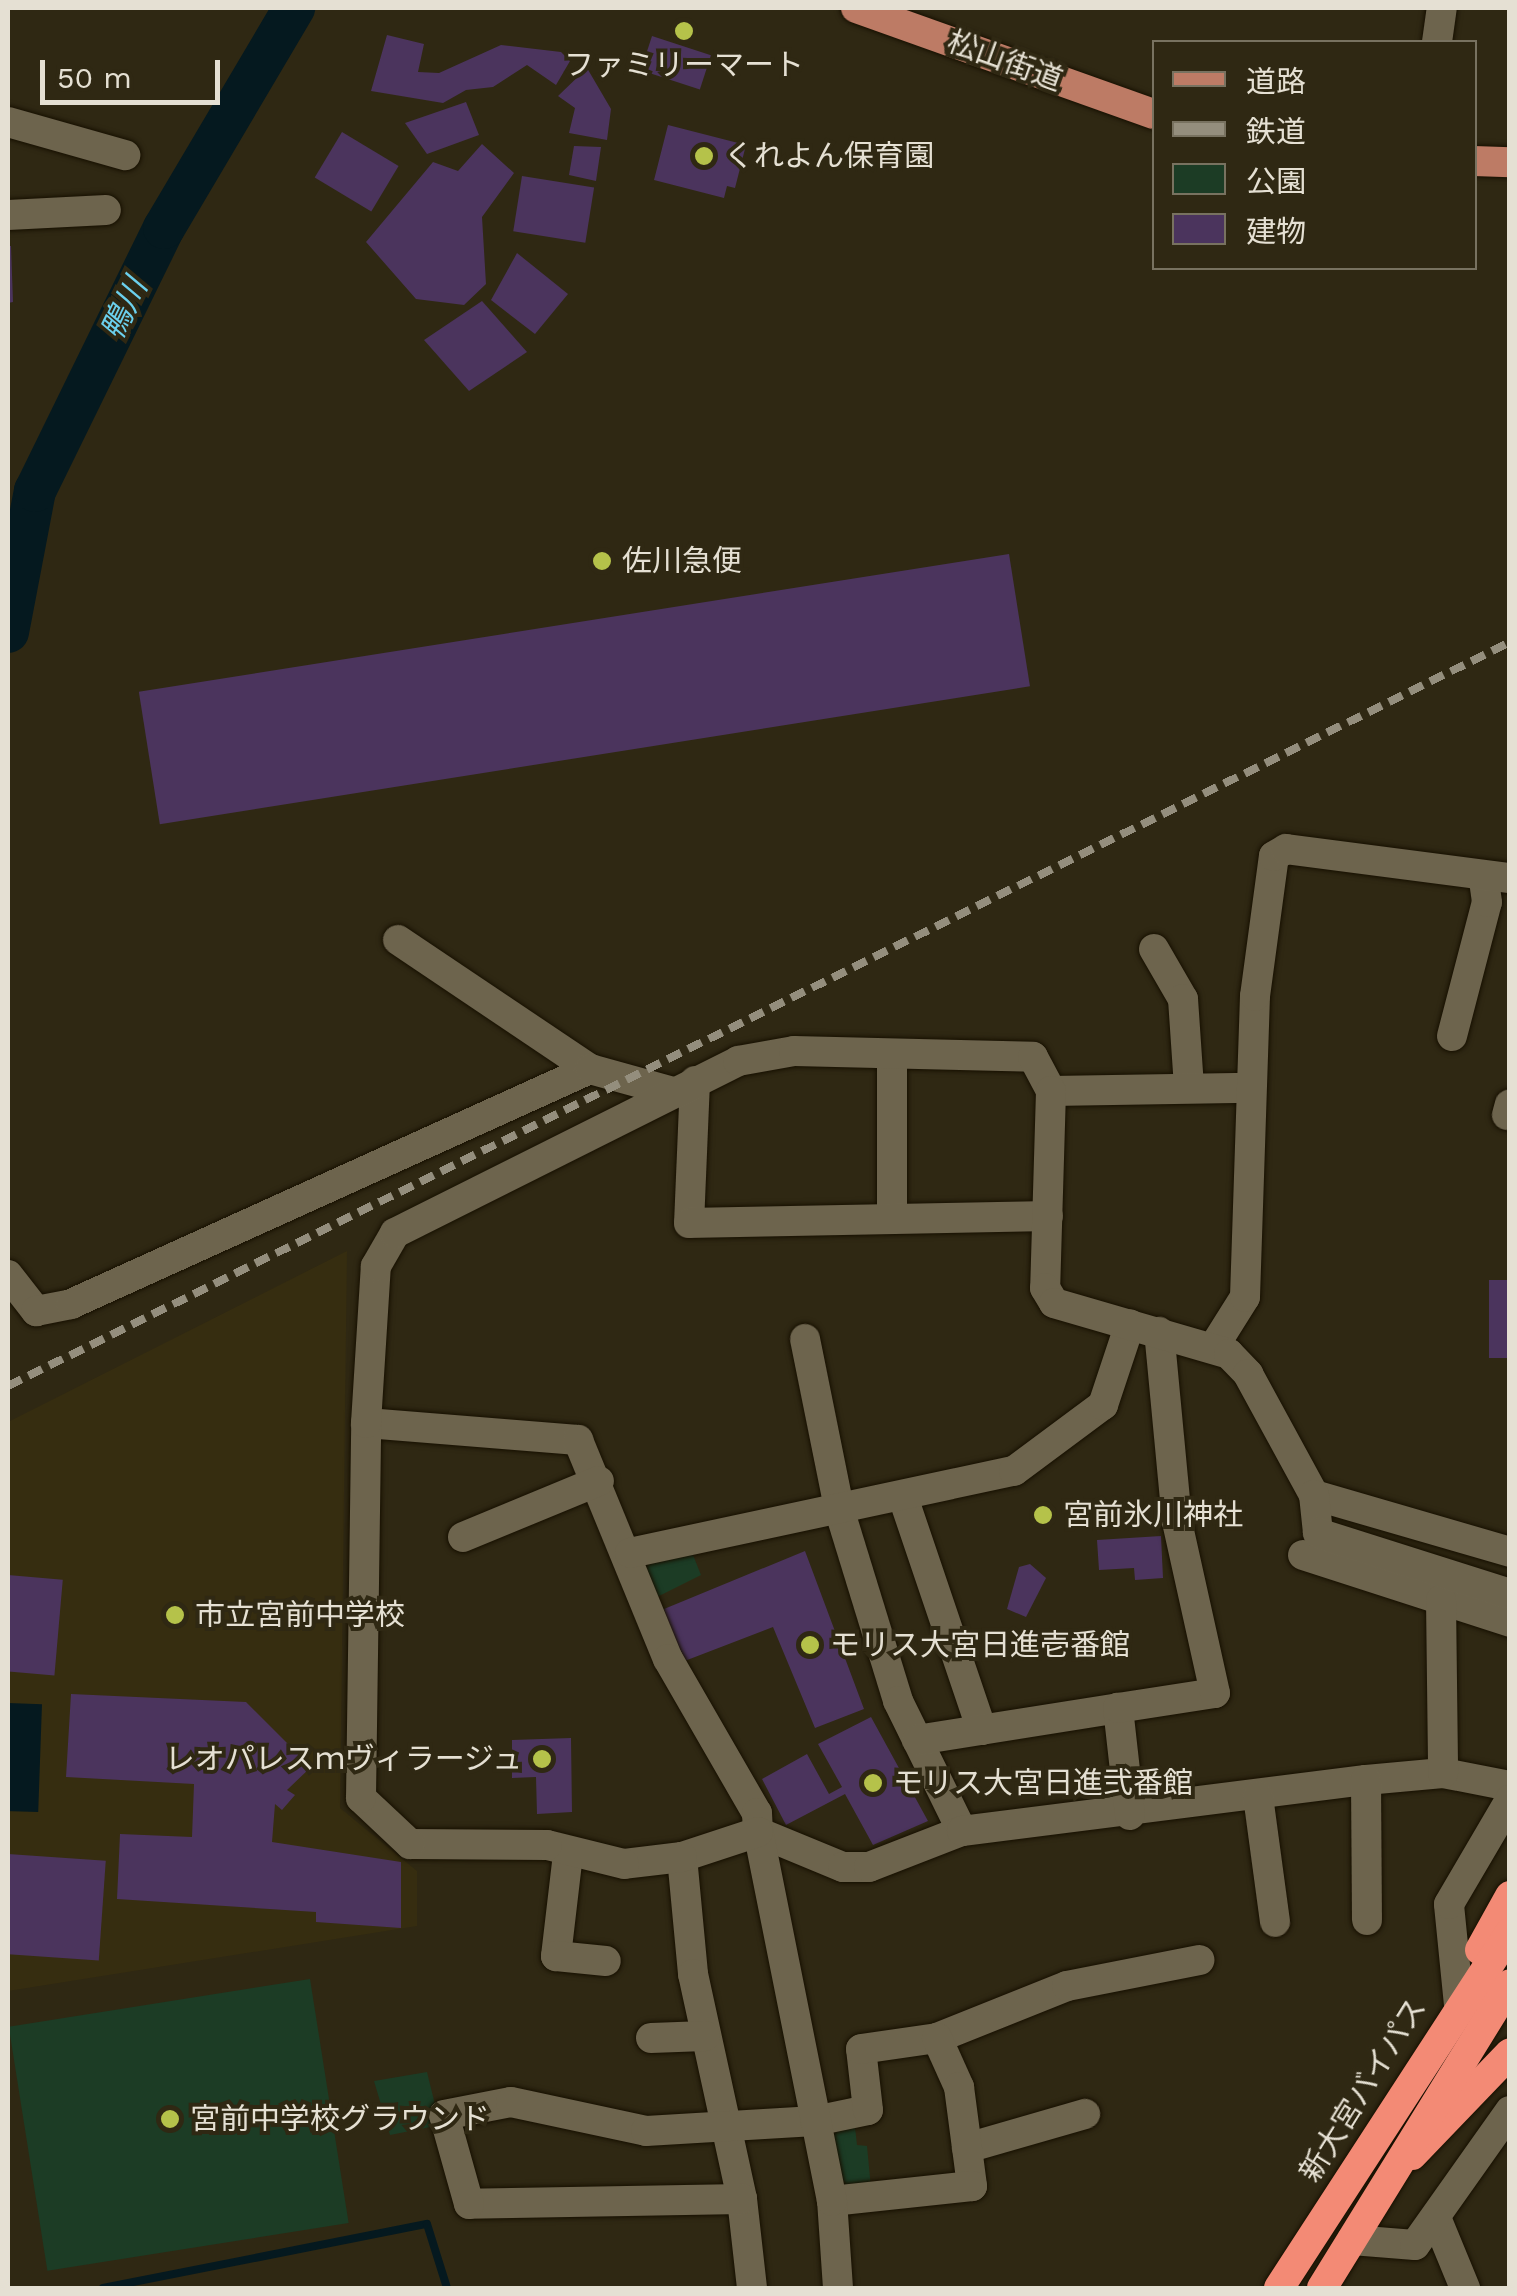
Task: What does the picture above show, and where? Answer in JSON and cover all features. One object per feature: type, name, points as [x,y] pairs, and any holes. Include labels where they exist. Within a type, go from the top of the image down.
[{"type":"highway","points":[[1459,2004],[1510,1896]]},
{"type":"highway","name":"新大宮バイパス","points":[[1279,2288],[1459,2004],[1510,1932]]},
{"type":"highway","points":[[1322,2288],[1510,1984]]},
{"type":"highway","points":[[1398,2162],[1427,2148],[1510,2053]]},
{"type":"main road","name":"松山街道","points":[[856,8],[1152,113]]},
{"type":"main road","points":[[1477,161],[1510,162]]},
{"type":"street","points":[[1437,40],[1442,8]]},
{"type":"street","points":[[8,122],[125,154]]},
{"type":"street","points":[[8,214],[106,210]]},
{"type":"street","points":[[1213,1348],[1245,1297],[1251,1088],[1274,856],[1286,849],[1497,879],[1487,902],[1452,1036]]},
{"type":"street","points":[[398,940],[590,1069],[684,1086]]},
{"type":"street","points":[[1154,948],[1182,999],[1190,1086]]},
{"type":"street","points":[[1510,1622],[1318,1533],[1314,1495],[1248,1374],[1213,1348],[1054,1303],[1044,1288],[1051,1091],[1034,1057],[794,1052],[738,1061],[395,1233],[376,1266],[366,1423],[361,1798],[410,1844],[547,1845],[568,1854],[624,1864],[682,1856],[758,1832],[843,1867],[869,1867],[962,1832],[1130,1816],[1366,1780],[1443,1773],[1510,1786]]},
{"type":"street","points":[[892,1054],[892,1219]]},
{"type":"street","points":[[8,1275],[36,1311],[71,1304],[590,1069]]},
{"type":"street","points":[[684,1086],[689,1223],[1048,1216]]},
{"type":"street","points":[[1051,1091],[1251,1088]]},
{"type":"street","points":[[630,1553],[840,1512],[1014,1471],[1104,1405],[1145,1328]]},
{"type":"street","points":[[917,1740],[1215,1694],[1177,1521],[1145,1328]]},
{"type":"street","points":[[804,1339],[840,1512],[917,1740],[962,1832]]},
{"type":"street","points":[[366,1423],[578,1440],[630,1553],[668,1659],[757,1813],[832,2201],[838,2288]]},
{"type":"street","points":[[463,1537],[599,1481]]},
{"type":"street","points":[[1314,1495],[1510,1552]]},
{"type":"street","points":[[903,1498],[982,1730]]},
{"type":"street","points":[[1303,1555],[1437,1585],[1510,1594]]},
{"type":"street","points":[[1437,1585],[1443,1773]]},
{"type":"street","points":[[1118,1708],[1130,1816]]},
{"type":"street","points":[[1366,1780],[1367,1920]]},
{"type":"street","points":[[1258,1796],[1276,1922]]},
{"type":"street","points":[[1459,2004],[1449,1904],[1510,1800]]},
{"type":"street","points":[[568,1854],[556,1956],[606,1961]]},
{"type":"street","points":[[682,1856],[705,2036],[730,2132],[752,2288]]},
{"type":"street","points":[[742,2198],[469,2204],[444,2115],[511,2102],[646,2131],[730,2132],[815,2121],[868,2110],[861,2049],[937,2038],[1068,1986],[1199,1960]]},
{"type":"street","points":[[651,2038],[705,2036]]},
{"type":"street","points":[[832,2201],[972,2186],[959,2087],[937,2038]]},
{"type":"street","points":[[1352,2240],[1415,2244],[1437,2220],[1510,2111]]},
{"type":"street","points":[[967,2148],[1085,2114]]},
{"type":"street","points":[[1437,2220],[1465,2288]]},
{"type":"shaded area","name":"市立宮前中学校","points":[[347,1251],[340,1808],[417,1871],[417,1926],[8,1991],[8,1422]]},
{"type":"green space","points":[[691,1550],[701,1575],[655,1598],[641,1557]]},
{"type":"green space","name":"宮前中学校グラウンド","points":[[310,1979],[349,2223],[47,2271],[9,2027]]},
{"type":"green space","points":[[427,2072],[440,2125],[390,2135],[374,2081]]},
{"type":"green space","points":[[854,2118],[857,2145],[867,2146],[871,2188],[834,2194],[822,2123]]},
{"type":"water","points":[[8,1703],[42,1704],[38,1812],[8,1811]]},
{"type":"building","points":[[387,35],[424,44],[418,72],[439,73],[501,45],[561,52],[570,61],[556,85],[527,65],[493,87],[466,90],[443,103],[371,91]]},
{"type":"building","points":[[652,36],[711,55],[700,89],[641,70]]},
{"type":"building","points":[[587,68],[611,109],[607,140],[569,133],[575,108],[558,96]]},
{"type":"building","points":[[466,102],[479,135],[427,154],[405,123]]},
{"type":"building","points":[[668,125],[746,145],[735,188],[727,186],[724,198],[654,180]]},
{"type":"building","points":[[342,132],[399,166],[371,211],[315,177]]},
{"type":"building","points":[[482,144],[514,173],[482,217],[486,284],[464,305],[416,299],[366,242],[433,162],[458,171]]},
{"type":"building","points":[[574,146],[601,147],[596,181],[569,175]]},
{"type":"building","points":[[522,176],[594,187],[585,243],[513,231]]},
{"type":"building","points":[[8,246],[13,302],[8,303]]},
{"type":"building","points":[[517,253],[568,294],[535,334],[491,300]]},
{"type":"building","points":[[482,301],[527,352],[469,391],[424,340]]},
{"type":"building","points":[[1009,554],[1030,686],[160,824],[139,692]]},
{"type":"building","points":[[1489,1280],[1510,1280],[1510,1358],[1489,1358]]},
{"type":"building","points":[[1161,1536],[1163,1578],[1135,1580],[1134,1568],[1099,1570],[1097,1540]]},
{"type":"building","name":"モリス大宮日進壱番館","points":[[805,1551],[864,1709],[815,1728],[773,1627],[682,1662],[664,1609]]},
{"type":"building","points":[[1030,1564],[1046,1578],[1026,1617],[1007,1609],[1019,1567]]},
{"type":"building","points":[[8,1575],[63,1580],[54,1675],[8,1671]]},
{"type":"building","points":[[71,1694],[246,1702],[311,1767],[287,1790],[295,1795],[282,1810],[275,1804],[272,1842],[401,1862],[401,1928],[316,1922],[316,1912],[117,1899],[120,1834],[192,1837],[194,1784],[66,1777]]},
{"type":"building","name":"モリス大宮日進弐番館","points":[[871,1717],[928,1821],[873,1845],[845,1794],[786,1825],[762,1779],[807,1754],[829,1794],[842,1787],[818,1744]]},
{"type":"building","name":"レオパレスｍヴィラージュ","points":[[571,1738],[572,1812],[537,1814],[536,1777],[512,1778],[512,1740]]},
{"type":"building","points":[[8,1854],[106,1861],[99,1961],[8,1954]]},
{"type":"waterway","name":"鴨川","points":[[8,632],[35,491],[164,228],[294,8]]},
{"type":"waterway","points":[[103,2288],[427,2224],[447,2288]]},
{"type":"railway","points":[[8,1386],[1510,642]]},
{"type":"place","name":"ファミリーマート","points":[[684,31]]},
{"type":"place","name":"くれよん保育園","points":[[704,156]]},
{"type":"place","name":"佐川急便","points":[[602,561]]},
{"type":"place","name":"宮前氷川神社","points":[[1043,1515]]},
{"type":"place","name":"市立宮前中学校","points":[[175,1615]]},
{"type":"place","name":"モリス大宮日進壱番館","points":[[810,1645]]},
{"type":"place","name":"レオパレスｍヴィラージュ","points":[[542,1759]]},
{"type":"place","name":"モリス大宮日進弐番館","points":[[873,1783]]},
{"type":"place","name":"宮前中学校グラウンド","points":[[170,2119]]}]
